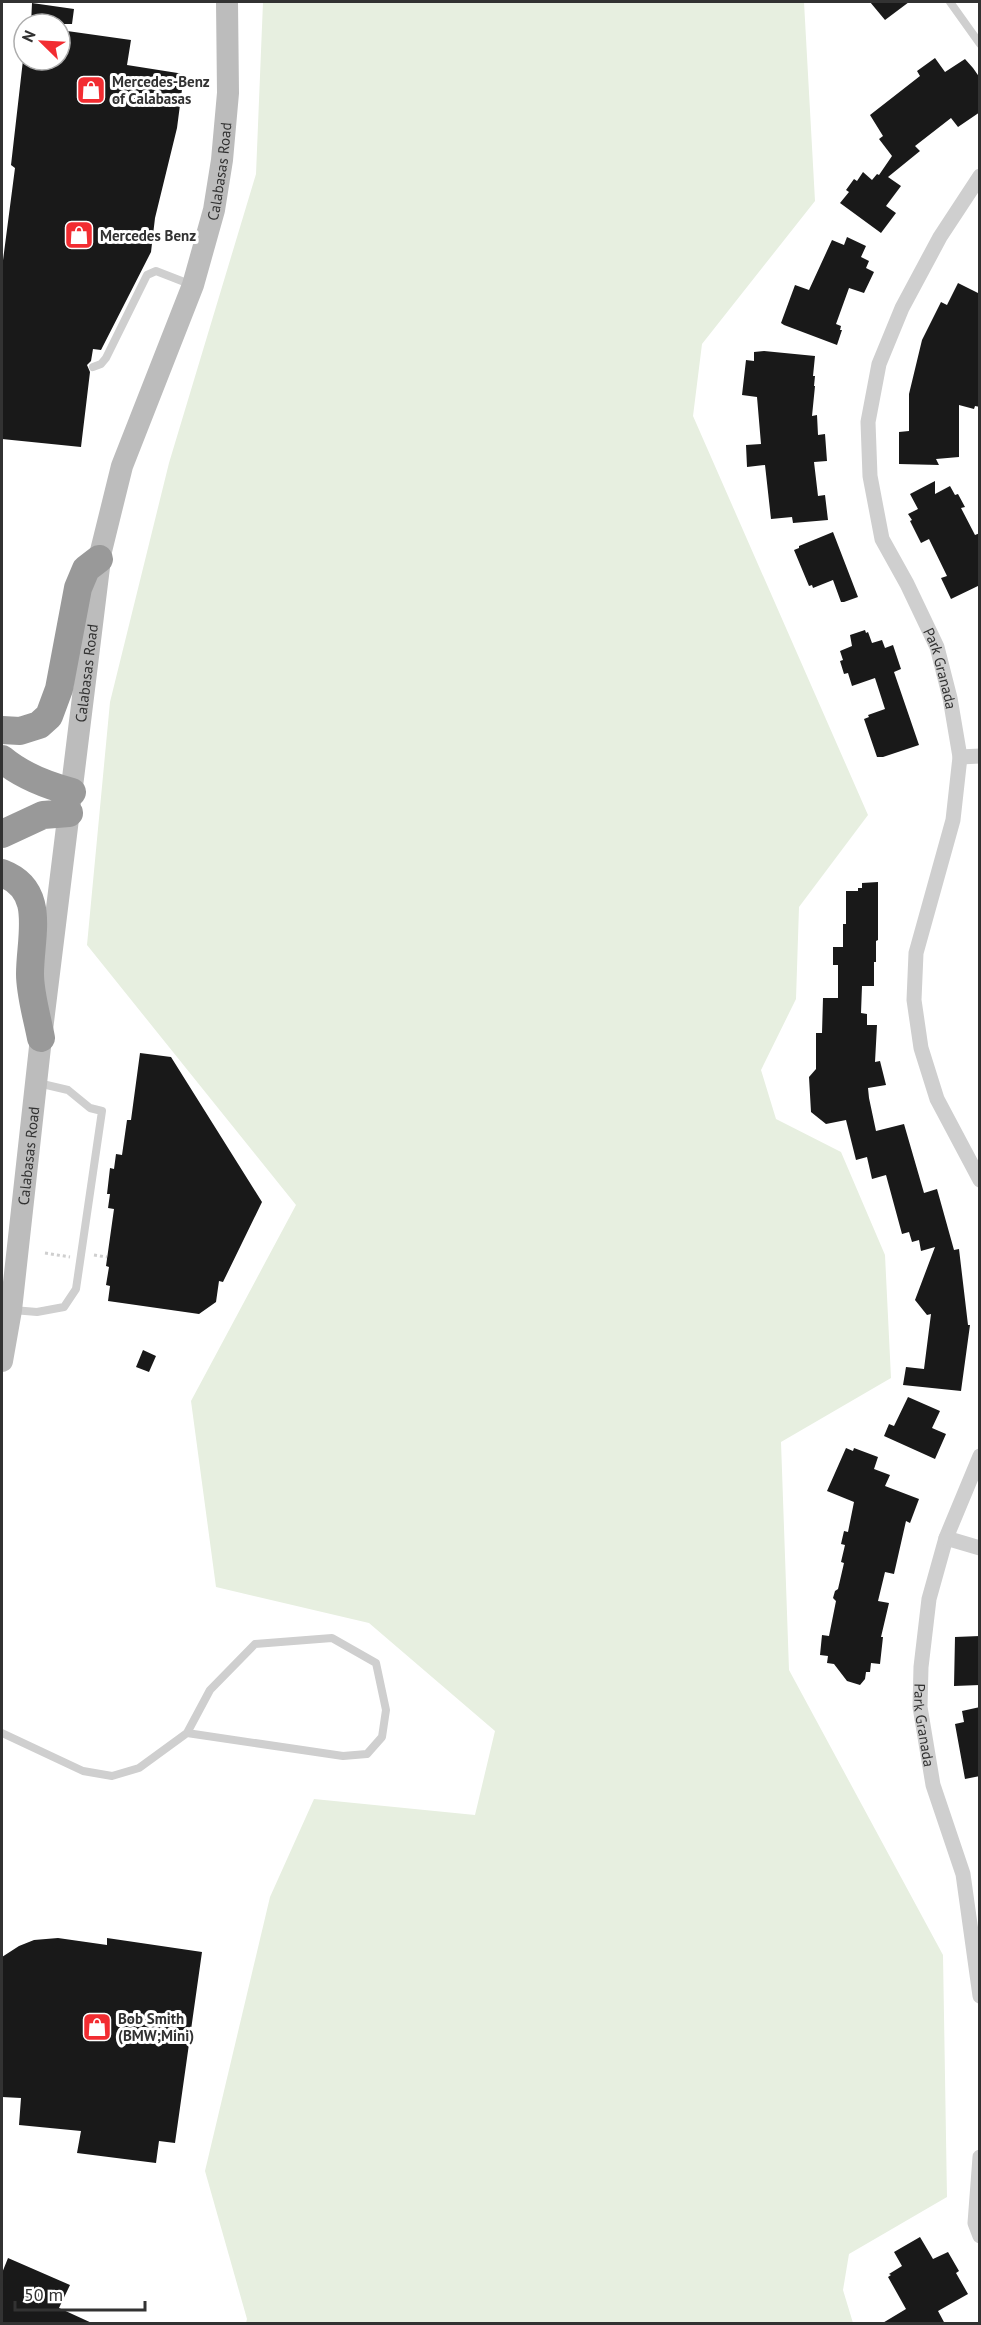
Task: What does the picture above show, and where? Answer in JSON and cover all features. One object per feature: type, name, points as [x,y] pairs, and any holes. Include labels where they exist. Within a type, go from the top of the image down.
[{"type":"highway","points":[[2,730],[20,731],[39,725],[49,716],[59,689],[78,588],[86,569],[99,559]]},
{"type":"highway","points":[[2,759],[71,803]]},
{"type":"highway","points":[[2,834],[71,803]]},
{"type":"highway","points":[[2,873],[16,879],[27,891],[33,917],[30,976],[41,1038]]},
{"type":"main road","name":"Calabasas Road","points":[[2,1361],[11,1310],[41,1038],[99,559],[122,466],[193,285],[214,210],[222,160],[228,93],[227,2]]},
{"type":"street","name":"Park Granada","points":[[980,176],[940,237],[902,308],[879,363],[868,422],[870,476],[882,539],[907,584],[937,647],[950,698],[960,757],[953,820],[915,953],[914,1000],[921,1048],[937,1099],[980,1180]]},
{"type":"street","points":[[960,757],[980,756]]},
{"type":"street","name":"Park Granada","points":[[980,1456],[946,1538],[929,1599],[921,1667],[920,1707],[933,1785],[963,1874],[980,1996]]},
{"type":"street","points":[[946,1538],[980,1548]]},
{"type":"street","points":[[980,2157],[975,2223],[980,2236]]},
{"type":"lane","points":[[950,2],[980,44]]},
{"type":"lane","points":[[93,367],[101,364],[106,358],[147,275],[156,271],[193,285]]},
{"type":"lane","points":[[11,1310],[37,1312],[64,1306],[76,1289],[102,1111],[90,1108],[68,1090],[36,1083]]},
{"type":"lane","points":[[2,1733],[83,1771],[112,1776],[139,1768],[187,1733],[210,1690],[255,1644],[332,1638],[376,1664],[386,1710],[382,1737],[367,1754],[343,1756],[187,1733]]},
{"type":"green space","points":[[263,2],[804,2],[815,201],[702,344],[693,416],[868,815],[799,907],[796,999],[761,1070],[776,1119],[841,1152],[885,1255],[891,1378],[781,1442],[789,1670],[943,1955],[947,2197],[849,2254],[843,2290],[853,2323],[246,2323],[247,2319],[205,2171],[270,1897],[314,1799],[475,1815],[495,1731],[369,1623],[216,1587],[191,1401],[296,1205],[87,945],[110,702],[169,463],[256,174]]},
{"type":"building","points":[[870,2],[909,2],[885,20]]},
{"type":"building","points":[[32,3],[74,9],[72,24],[72,12],[32,12]]},
{"type":"building","name":"Mercedes Benz","points":[[72,32],[131,40],[127,65],[184,74],[177,128],[155,218],[151,252],[101,350],[93,349],[91,361],[87,365],[90,372],[81,447],[2,439],[2,268],[15,168],[11,165],[22,72],[72,72]]},
{"type":"building","points":[[935,58],[945,72],[965,59],[973,68],[980,78],[980,112],[958,127],[951,118],[915,146],[920,151],[888,177],[901,186],[886,206],[896,213],[881,233],[840,203],[849,192],[846,190],[854,179],[857,181],[863,172],[872,180],[877,174],[879,175],[892,156],[879,139],[883,136],[870,115],[920,76],[917,71]]},
{"type":"building","points":[[847,237],[866,246],[861,257],[869,261],[866,268],[874,272],[864,293],[849,288],[836,324],[841,326],[840,330],[842,330],[837,345],[781,323],[795,285],[809,290],[832,240],[844,245]]},
{"type":"building","points":[[958,283],[980,294],[980,407],[975,406],[974,409],[959,405],[959,457],[936,459],[939,465],[899,464],[899,432],[909,431],[909,394],[922,340],[941,302],[947,305]]},
{"type":"building","points":[[754,352],[815,356],[812,416],[817,415],[818,435],[825,434],[827,461],[814,462],[818,496],[825,495],[828,520],[793,523],[792,517],[771,519],[765,465],[747,467],[746,445],[761,444],[757,397],[742,395],[746,360],[754,361]]},
{"type":"building","points":[[935,481],[935,494],[950,486],[955,495],[958,494],[965,507],[961,508],[975,535],[980,533],[980,585],[951,599],[941,578],[947,576],[929,539],[921,543],[908,514],[918,509],[910,494]]},
{"type":"building","points":[[833,532],[858,597],[844,602],[841,602],[833,580],[813,588],[812,585],[809,586],[794,550]]},
{"type":"building","points":[[865,630],[872,643],[882,640],[885,648],[893,645],[901,669],[894,672],[919,745],[883,757],[877,757],[864,719],[869,717],[868,715],[885,709],[875,678],[852,686],[848,673],[844,674],[840,661],[843,660],[840,651],[852,646],[850,635]]},
{"type":"building","points":[[878,882],[878,940],[876,941],[876,962],[874,962],[874,986],[862,986],[861,1013],[867,1014],[867,1025],[877,1025],[875,1062],[880,1061],[886,1085],[868,1088],[869,1098],[876,1131],[904,1124],[924,1193],[937,1189],[954,1250],[959,1249],[968,1325],[970,1325],[961,1391],[903,1385],[906,1367],[924,1369],[931,1314],[927,1315],[915,1300],[935,1247],[921,1251],[919,1240],[912,1242],[909,1232],[902,1234],[886,1175],[872,1179],[867,1157],[856,1160],[846,1120],[826,1124],[811,1112],[809,1077],[816,1069],[816,1033],[822,1033],[823,998],[838,998],[838,965],[833,965],[833,947],[843,947],[846,891],[858,891],[858,888],[862,888],[862,883]]},
{"type":"building","points":[[140,1053],[171,1057],[262,1202],[223,1282],[219,1281],[216,1302],[199,1314],[108,1301],[110,1286],[106,1285],[109,1267],[106,1266],[114,1209],[108,1208],[110,1168],[114,1169],[116,1154],[122,1155],[127,1120],[131,1120]]},
{"type":"building","points":[[143,1350],[156,1356],[149,1372],[136,1367]]},
{"type":"building","points":[[908,1397],[940,1411],[932,1428],[946,1434],[935,1459],[884,1436],[889,1424],[894,1426]]},
{"type":"building","points":[[846,1448],[853,1451],[854,1448],[878,1457],[874,1469],[890,1475],[885,1486],[919,1499],[910,1523],[906,1521],[894,1574],[885,1572],[878,1601],[889,1603],[881,1637],[883,1637],[880,1664],[871,1663],[870,1672],[866,1672],[865,1679],[860,1685],[847,1681],[834,1664],[827,1663],[828,1656],[820,1655],[822,1635],[829,1636],[836,1601],[833,1598],[838,1589],[844,1563],[841,1562],[845,1545],[841,1544],[844,1531],[848,1532],[854,1502],[827,1491]]},
{"type":"building","points":[[980,1636],[980,1685],[954,1686],[955,1637]]},
{"type":"building","points":[[980,1707],[980,1776],[965,1779],[955,1724],[964,1722],[962,1711]]},
{"type":"building","name":"Bob Smith (BMW;Mini)","points":[[58,1938],[107,1945],[107,1938],[202,1952],[175,2143],[159,2141],[156,2163],[77,2153],[81,2131],[19,2125],[21,2098],[2,2097],[2,1957],[34,1940]]},
{"type":"building","points":[[920,2237],[933,2259],[948,2252],[959,2271],[956,2273],[968,2294],[938,2311],[945,2324],[881,2324],[906,2309],[888,2277],[902,2266],[894,2252]]},
{"type":"building","points":[[8,2258],[70,2285],[59,2308],[94,2324],[2,2324],[2,2273]]},
{"type":"place","name":"Mercedes-Benz of Calabasas","points":[[91,90]]},
{"type":"place","name":"Mercedes Benz","points":[[79,235]]},
{"type":"place","name":"Bob Smith (BMW;Mini)","points":[[97,2027]]}]
